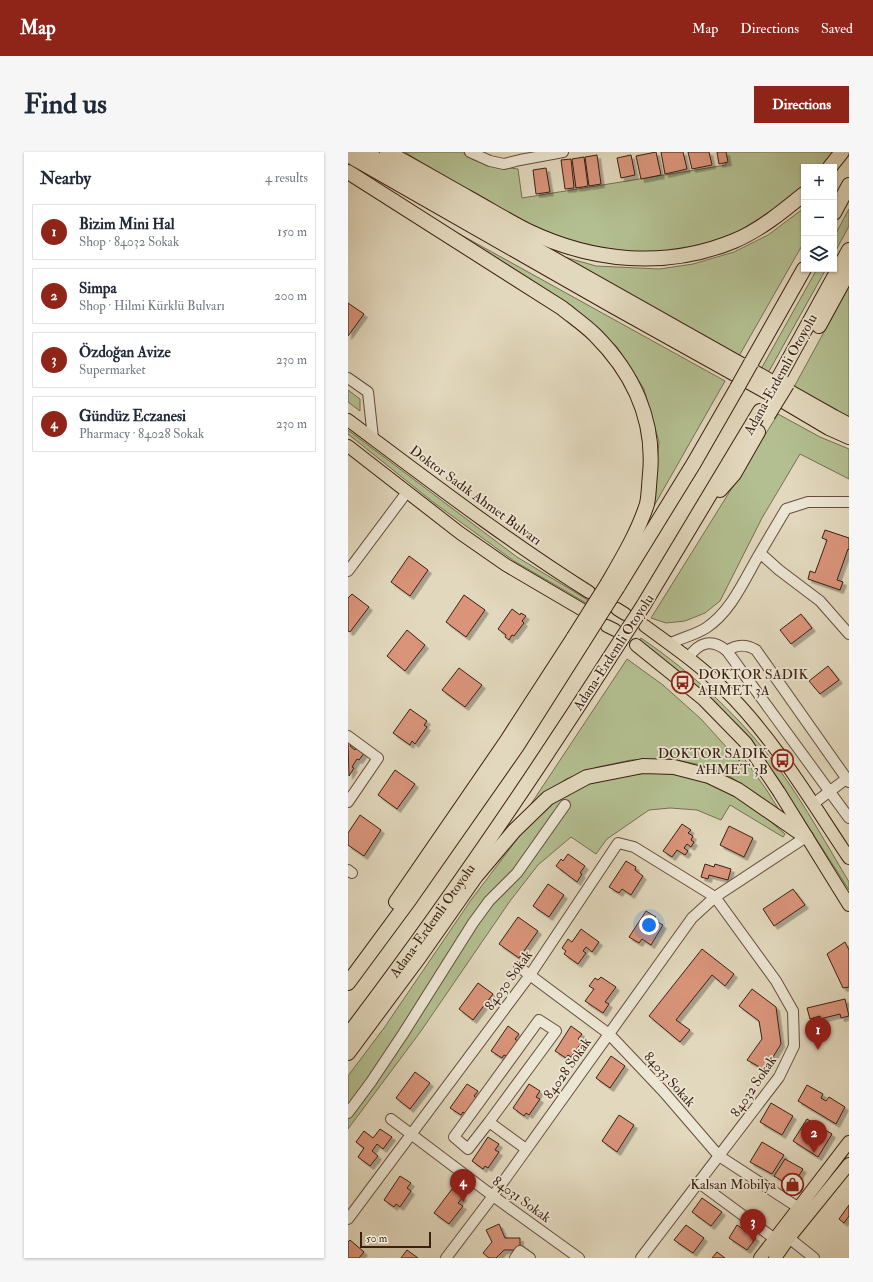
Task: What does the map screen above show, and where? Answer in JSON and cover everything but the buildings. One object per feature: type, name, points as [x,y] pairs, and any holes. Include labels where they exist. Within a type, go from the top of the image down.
[{"type":"highway","points":[[364,152],[548,257],[849,425]]},
{"type":"highway","points":[[387,152],[528,231],[574,248],[621,257],[652,259],[678,257],[711,249],[735,241],[770,221],[801,196]]},
{"type":"highway","points":[[832,164],[842,152]]},
{"type":"highway","points":[[348,155],[610,306],[785,402],[828,428],[849,437]]},
{"type":"highway","points":[[348,172],[562,308],[594,334],[619,363],[639,398],[648,425],[651,457],[647,502],[636,533],[612,585]]},
{"type":"highway","points":[[837,207],[849,185]]},
{"type":"highway","name":"Adana-Erdemli Otoyolu","points":[[348,1035],[377,997],[474,861],[551,748],[643,606],[699,514],[734,474],[764,413],[783,382],[849,250]]},
{"type":"highway","points":[[783,382],[849,271]]},
{"type":"highway","name":"Adana-Erdemli Otoyolu","points":[[348,983],[415,893],[512,753],[578,639],[612,585],[694,463],[802,272]]},
{"type":"highway","points":[[348,968],[395,904],[578,639]]},
{"type":"highway","points":[[348,1053],[420,956],[476,876],[514,831],[548,798],[587,777],[643,766],[674,767],[709,776],[738,790],[806,837]]},
{"type":"main road","name":"Doktor Sadık Ahmet Bulvarı","points":[[348,420],[523,548],[589,592]]},
{"type":"main road","points":[[348,446],[460,533],[506,565],[581,609]]},
{"type":"main road","points":[[645,626],[688,658],[724,689],[759,728],[849,858]]},
{"type":"main road","points":[[636,645],[703,699],[746,743],[779,792],[849,905]]},
{"type":"main road","points":[[760,1258],[800,1208],[849,1142]]},
{"type":"main road","points":[[775,1258],[789,1238],[849,1164]]},
{"type":"street","points":[[470,152],[490,161],[504,164],[519,156],[563,152]]},
{"type":"street","points":[[348,378],[368,392],[373,438]]},
{"type":"street","points":[[348,570],[407,492]]},
{"type":"street","points":[[670,644],[692,636],[707,628],[726,609],[786,509],[808,502],[849,502]]},
{"type":"street","points":[[760,553],[820,601],[849,634]]},
{"type":"street","points":[[707,628],[713,644]]},
{"type":"street","points":[[688,658],[697,647],[702,645],[713,644],[727,651],[849,818]]},
{"type":"street","points":[[727,651],[741,645],[756,650],[848,781],[829,792],[813,804]]},
{"type":"street","points":[[348,736],[378,758],[348,802]]},
{"type":"street","points":[[348,1113],[395,1046],[473,923],[489,902],[518,873],[565,805]]},
{"type":"street","name":"84028 Sokak","points":[[446,1258],[493,1196],[692,918],[715,897],[806,837]]},
{"type":"street","name":"84030 Sokak","points":[[348,1219],[530,975],[618,843],[634,847],[715,897]]},
{"type":"street","name":"84032 Sokak","points":[[641,1258],[779,1077],[794,1046],[793,1011],[776,981],[715,897]]},
{"type":"street","name":"84033 Sokak","points":[[520,967],[608,1034],[663,1091],[719,1156],[800,1208]]},
{"type":"street","points":[[539,1020],[556,1032],[490,1122],[468,1149],[454,1137],[539,1020]]},
{"type":"street","name":"84031 Sokak","points":[[391,1119],[493,1196],[579,1258]]},
{"type":"street","points":[[490,1122],[526,1149]]},
{"type":"street","points":[[699,1183],[775,1239]]},
{"type":"street","points":[[789,1238],[814,1258]]},
{"type":"street","points":[[515,1258],[520,1251],[530,1258]]},
{"type":"green space","points":[[405,152],[462,152],[474,160],[489,165],[518,169],[522,198],[726,165],[724,152],[833,152],[823,164],[801,164],[801,188],[790,199],[736,233],[706,245],[678,251],[646,253],[599,249],[550,234],[468,193]]},
{"type":"green space","points":[[849,209],[849,226],[837,248],[837,231]]},
{"type":"green space","points":[[801,210],[801,247],[739,356],[554,254],[596,266],[659,269],[693,264],[734,252],[768,235]]},
{"type":"green space","points":[[454,231],[725,381],[650,513],[654,497],[659,442],[644,389],[617,347],[573,307]]},
{"type":"green space","points":[[815,272],[824,272],[768,373],[761,369]]},
{"type":"green space","points":[[849,286],[849,417],[835,411],[794,387]]},
{"type":"green space","points":[[348,390],[360,399],[360,411],[348,402]]},
{"type":"green space","points":[[778,414],[820,437],[849,449],[849,479],[800,454],[762,518],[720,601],[705,613],[685,621],[666,623],[651,618]]},
{"type":"green space","points":[[348,430],[517,557],[588,600],[586,603],[514,561],[433,502],[348,434]]},
{"type":"green space","points":[[641,638],[699,683],[751,734],[781,772],[816,826],[849,882],[849,890],[776,776],[744,735],[637,644]]},
{"type":"green space","points":[[627,659],[663,685],[701,719],[739,761],[743,757],[781,813],[731,777],[701,765],[671,759],[631,760],[598,767],[566,779],[531,804]]},
{"type":"green space","points":[[650,773],[676,774],[704,782],[729,792],[756,809],[785,834],[783,837],[730,805],[721,820],[697,810],[670,808],[649,810],[607,839],[596,854],[571,837],[538,865],[510,901],[421,1031],[348,1129],[348,1076],[384,1028],[471,900],[521,834],[560,797],[585,784],[616,776]]},
{"type":"place","name":"DOKTOR SADIK AHMET 3A","points":[[683,682]]},
{"type":"place","name":"DOKTOR SADIK AHMET 3B","points":[[783,761]]},
{"type":"place","name":"Bizim Mini Hal","points":[[818,1050]]},
{"type":"place","name":"Simpa","points":[[814,1153]]},
{"type":"place","name":"Kalsan Mobilya","points":[[792,1184]]},
{"type":"place","name":"Gündüz Eczanesi","points":[[463,1202]]},
{"type":"place","name":"Özdoğan Avize","points":[[753,1242]]}]
